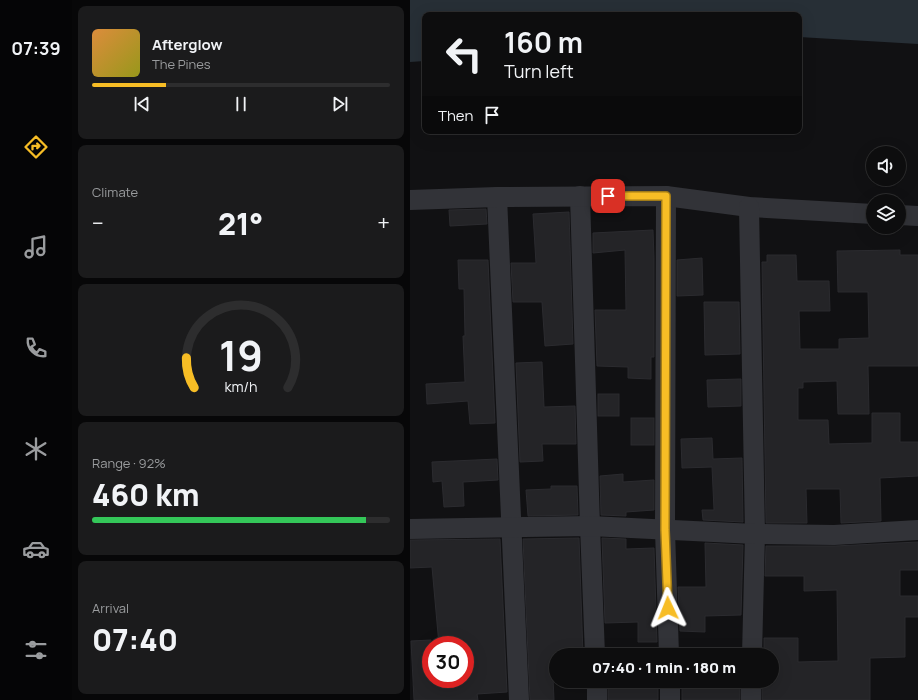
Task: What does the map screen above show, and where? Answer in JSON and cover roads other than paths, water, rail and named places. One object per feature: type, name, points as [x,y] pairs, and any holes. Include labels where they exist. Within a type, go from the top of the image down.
[{"type":"street","points":[[580,196],[595,648]]},
{"type":"street","points":[[666,196],[665,530],[669,648]]},
{"type":"street","points":[[410,200],[497,197],[666,196],[749,207],[866,214]]},
{"type":"street","points":[[497,197],[519,700]]},
{"type":"street","points":[[749,207],[755,534],[752,648]]},
{"type":"street","points":[[906,215],[918,216]]},
{"type":"street","points":[[410,529],[590,526],[755,534],[834,535],[918,530]]},
{"type":"street","points":[[596,688],[597,700]]},
{"type":"street","points":[[670,688],[670,700]]},
{"type":"street","points":[[751,688],[751,700]]}]
